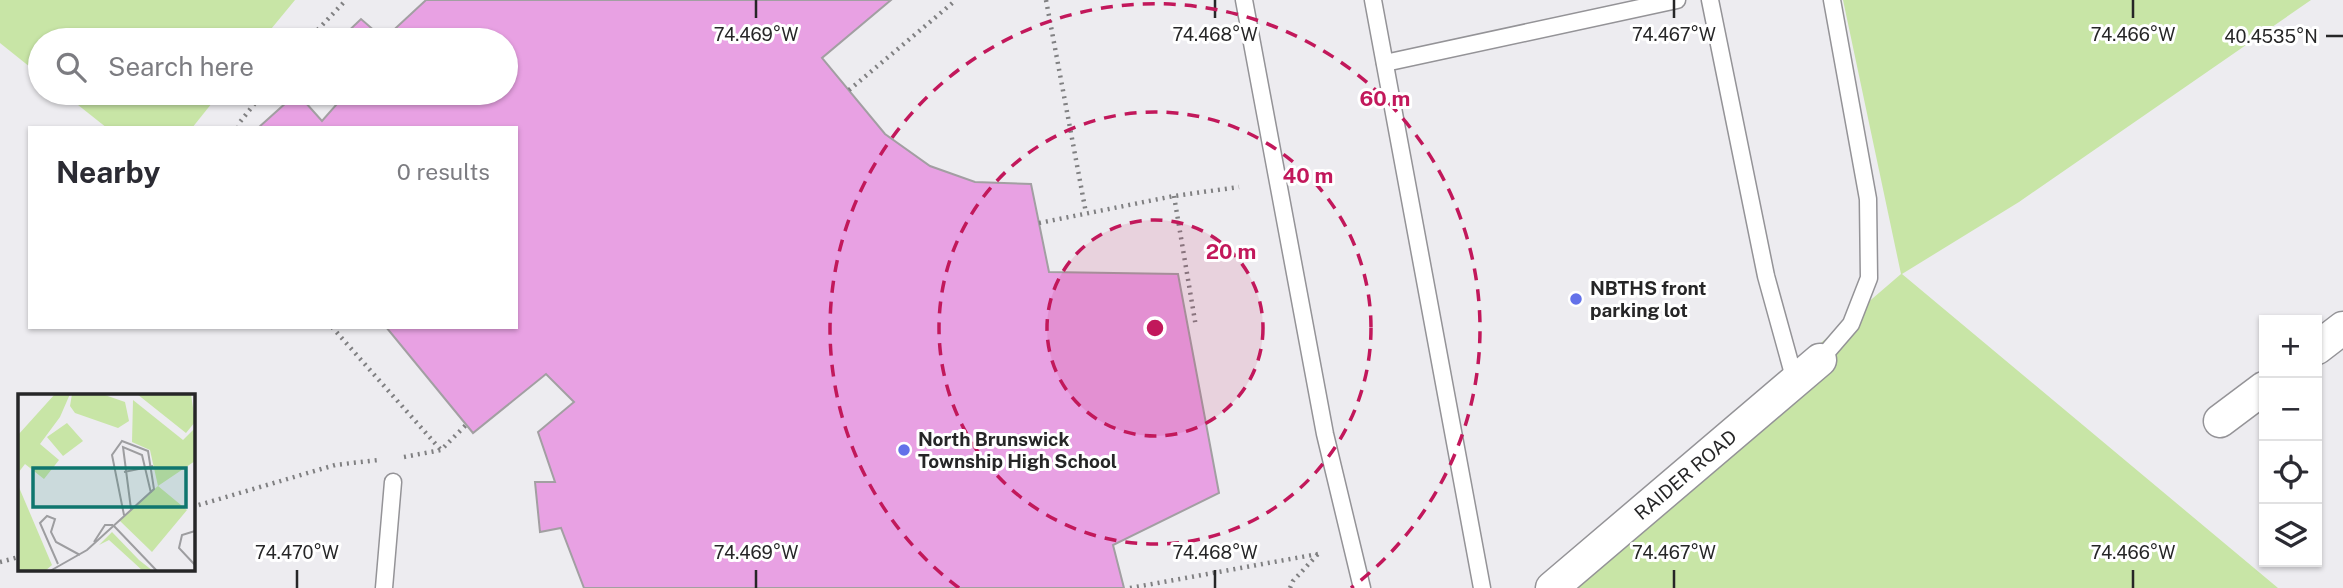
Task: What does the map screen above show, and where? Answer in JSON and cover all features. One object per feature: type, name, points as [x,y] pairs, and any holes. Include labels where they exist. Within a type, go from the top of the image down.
[{"type":"street","points":[[2322,344],[2343,328]]},
{"type":"street","name":"RAIDER ROAD","points":[[1552,588],[1820,360]]},
{"type":"street","points":[[2220,421],[2259,391]]},
{"type":"lane","points":[[1244,0],[1325,434],[1362,588]]},
{"type":"lane","points":[[1373,0],[1482,588]]},
{"type":"lane","points":[[1385,63],[1677,0]]},
{"type":"lane","points":[[1710,0],[1766,276],[1795,381]]},
{"type":"lane","points":[[1820,360],[1851,324],[1869,278],[1868,199],[1832,0]]},
{"type":"lane","points":[[384,588],[393,482]]},
{"type":"path","points":[[319,28],[346,0]]},
{"type":"path","points":[[849,90],[956,0]]},
{"type":"path","points":[[1046,0],[1086,213]]},
{"type":"path","points":[[239,126],[253,105]]},
{"type":"path","points":[[1039,223],[1174,196],[1239,187]]},
{"type":"path","points":[[1174,196],[1196,327]]},
{"type":"path","points":[[334,329],[440,450]]},
{"type":"path","points":[[395,458],[419,456],[440,450],[466,425]]},
{"type":"path","points":[[194,505],[335,465],[383,460]]},
{"type":"path","points":[[1130,588],[1318,554],[1293,581],[1290,588]]},
{"type":"path","points":[[0,562],[18,557]]},
{"type":"green space","points":[[0,0],[295,0],[272,28],[28,28],[28,65],[0,43]]},
{"type":"green space","points":[[1843,0],[2311,0],[2019,202],[1902,274],[2278,588],[1536,588],[1901,274]]},
{"type":"green space","points":[[78,105],[210,105],[194,126],[104,126]]},
{"type":"building","points":[[426,0],[891,0],[822,58],[885,134],[930,166],[975,182],[1031,184],[1049,272],[1178,274],[1219,493],[1113,545],[1124,588],[584,588],[561,528],[540,532],[535,482],[555,482],[538,432],[574,402],[546,374],[473,433],[388,329],[518,329],[518,126],[260,126],[284,105],[308,105],[322,121],[336,105],[518,105],[518,28],[396,28]]},
{"type":"building","points":[[361,19],[371,28],[352,28]]},
{"type":"place","name":"NBTHS front parking lot","points":[[1576,299]]},
{"type":"place","name":"North Brunswick Township High School","points":[[904,450]]}]
